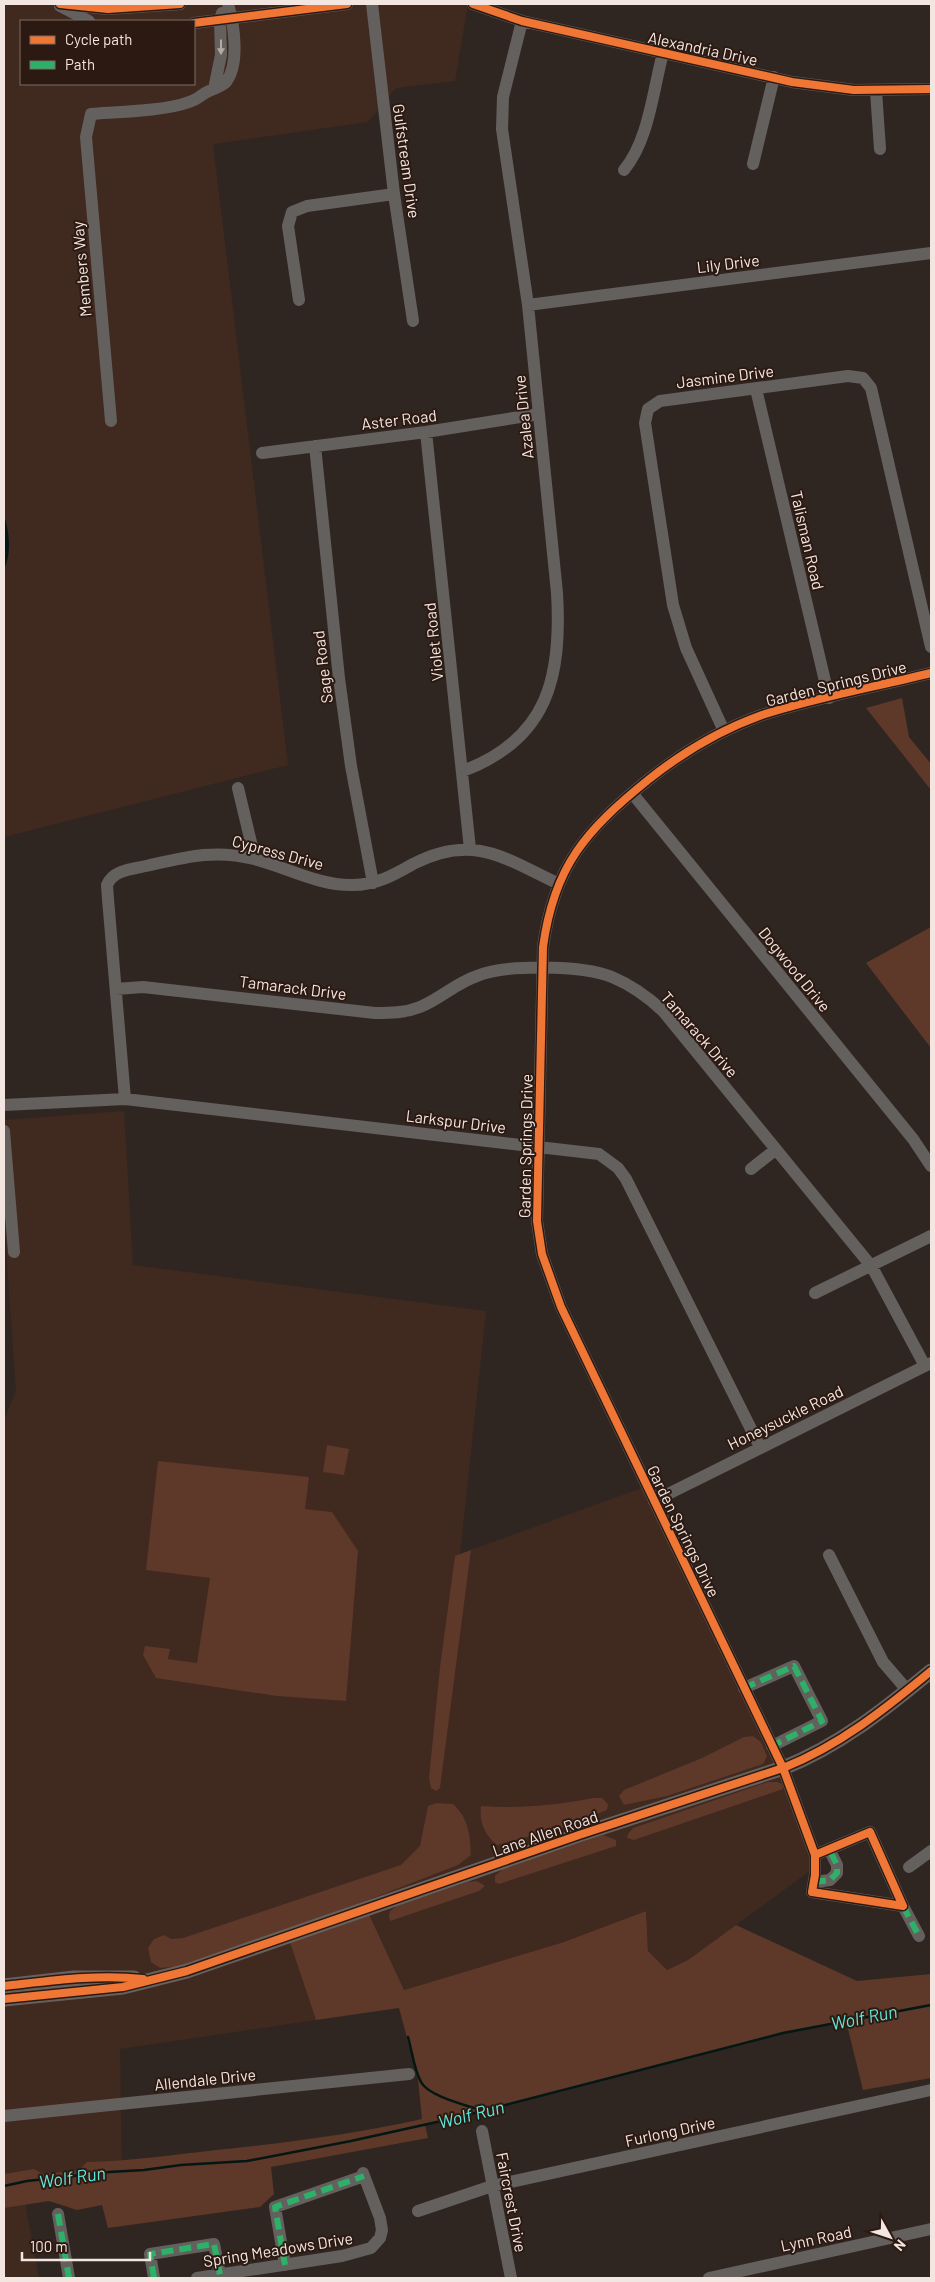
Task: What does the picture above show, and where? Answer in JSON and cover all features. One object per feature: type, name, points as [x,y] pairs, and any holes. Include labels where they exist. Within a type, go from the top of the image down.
[{"type":"main road","name":"Lane Allen Road","points":[[4,1999],[123,1987],[187,1971],[267,1945],[579,1835],[783,1768],[803,1760],[850,1733],[931,1671]]},
{"type":"main road","name":"Lane Allen Road","points":[[4,1986],[74,1978],[125,1977],[148,1980]]},
{"type":"street","points":[[58,4],[108,9],[180,4]]},
{"type":"street","points":[[58,4],[82,20]]},
{"type":"street","points":[[226,4],[226,19]]},
{"type":"street","points":[[195,23],[347,4]]},
{"type":"street","name":"Gulfstream Drive","points":[[372,4],[394,194],[413,321]]},
{"type":"street","name":"Alexandria Drive","points":[[473,4],[522,21],[816,86],[876,91],[931,90]]},
{"type":"street","name":"Members Way","points":[[111,421],[86,137],[91,114],[180,105],[214,89],[226,19]]},
{"type":"street","name":"Azalea Drive","points":[[463,771],[483,763],[502,752],[525,731],[541,709],[553,674],[560,632],[528,305],[502,129],[503,97],[522,21]]},
{"type":"street","points":[[624,170],[640,144],[662,53]]},
{"type":"street","points":[[752,164],[774,77]]},
{"type":"street","points":[[876,91],[880,148]]},
{"type":"street","points":[[299,300],[288,226],[292,212],[307,206],[394,194]]},
{"type":"street","name":"Lily Drive","points":[[528,305],[931,253]]},
{"type":"street","name":"Jasmine Drive","points":[[724,731],[686,648],[673,606],[655,496],[646,415],[648,408],[660,401],[848,376],[857,376],[868,383],[871,388],[931,647]]},
{"type":"street","name":"Talisman Road","points":[[756,389],[829,698]]},
{"type":"street","name":"Aster Road","points":[[262,453],[426,432],[539,414]]},
{"type":"street","name":"Violet Road","points":[[426,432],[470,849]]},
{"type":"street","name":"Sage Road","points":[[315,446],[340,688],[351,766],[373,883]]},
{"type":"street","name":"Garden Springs Drive","points":[[815,1855],[783,1768],[561,1307],[542,1254],[537,1221],[541,969],[545,930],[558,884],[590,832],[612,809],[684,753],[724,731],[764,715],[931,673]]},
{"type":"street","points":[[238,788],[255,859]]},
{"type":"street","name":"Dogwood Drive","points":[[632,793],[913,1139],[931,1166]]},
{"type":"street","name":"Cypress Drive","points":[[125,1099],[107,885],[112,877],[128,870],[216,853],[255,859],[330,882],[352,885],[373,883],[393,876],[438,852],[470,849],[482,850],[509,860],[558,884]]},
{"type":"street","name":"Tamarack Drive","points":[[116,989],[143,987],[375,1013],[398,1012],[422,1006],[479,975],[502,970],[541,969],[598,973],[612,977],[649,998],[675,1025],[872,1267],[928,1364]]},
{"type":"street","name":"Larkspur Drive","points":[[4,1105],[125,1099],[539,1147],[586,1150],[599,1154],[618,1168],[636,1199],[760,1447]]},
{"type":"street","points":[[4,1131],[14,1252]]},
{"type":"street","points":[[751,1169],[775,1150]]},
{"type":"street","points":[[815,1293],[872,1267],[931,1236]]},
{"type":"street","name":"Honeysuckle Road","points":[[654,1501],[928,1364]]},
{"type":"street","points":[[829,1555],[883,1662],[908,1690]]},
{"type":"street","points":[[744,1688],[794,1666],[822,1721],[772,1746]]},
{"type":"street","points":[[903,1906],[812,1892],[815,1855],[870,1832],[903,1906],[919,1936]]},
{"type":"street","points":[[814,1882],[830,1880],[837,1873],[837,1864],[829,1849]]},
{"type":"street","points":[[909,1866],[931,1851]]},
{"type":"street","name":"Allendale Drive","points":[[4,2116],[409,2074]]},
{"type":"street","name":"Furlong Drive","points":[[418,2211],[492,2186],[931,2090]]},
{"type":"street","name":"Faircrest Drive","points":[[482,2131],[511,2278]]},
{"type":"street","name":"Spring Meadows Drive","points":[[198,2278],[220,2275],[357,2254],[371,2248],[377,2244],[382,2230],[380,2218],[363,2175],[275,2207],[285,2265]]},
{"type":"street","points":[[58,2214],[69,2278]]},
{"type":"street","name":"Lynn Road","points":[[709,2278],[931,2230]]},
{"type":"street","points":[[154,2278],[150,2254],[214,2244],[220,2275]]},
{"type":"shaded area","points":[[4,4],[468,4],[455,81],[396,88],[368,122],[213,144],[288,765],[4,837]]},
{"type":"shaded area","points":[[4,515],[9,542],[7,563],[4,569]]},
{"type":"shaded area","points":[[902,698],[909,737],[931,764],[931,790],[866,708]]},
{"type":"shaded area","points":[[931,927],[931,1048],[866,963]]},
{"type":"shaded area","points":[[124,1111],[133,1265],[486,1311],[460,1554],[647,1486],[783,1768],[817,1866],[688,1960],[667,1970],[648,1951],[646,1911],[564,1942],[404,1990],[367,1910],[288,1938],[316,2020],[120,2049],[122,2181],[24,2197],[39,2278],[4,2278],[4,1420],[16,1391],[4,1219],[4,1120]]},
{"type":"shaded area","points":[[327,1445],[349,1449],[344,1475],[323,1472]]},
{"type":"shaded area","points":[[158,1461],[309,1477],[305,1509],[332,1512],[358,1551],[346,1701],[277,1696],[156,1678],[143,1655],[145,1646],[170,1649],[168,1659],[197,1663],[210,1578],[146,1570]]},
{"type":"shaded area","points":[[471,1550],[440,1788],[436,1791],[431,1788],[429,1778],[440,1667],[455,1556]]},
{"type":"shaded area","points":[[753,1736],[761,1742],[767,1756],[763,1764],[667,1796],[624,1805],[619,1796],[624,1790],[702,1758],[744,1737]]},
{"type":"shaded area","points":[[768,1782],[782,1784],[783,1789],[634,1840],[627,1838],[633,1828]]},
{"type":"shaded area","points":[[602,1798],[608,1804],[607,1810],[565,1827],[497,1845],[486,1833],[482,1823],[481,1806],[537,1806]]},
{"type":"shaded area","points":[[436,1803],[453,1804],[462,1815],[468,1827],[471,1855],[458,1865],[327,1916],[180,1966],[160,1968],[151,1962],[148,1948],[154,1939],[164,1935],[171,1939],[183,1938],[401,1865],[420,1846],[428,1806]]},
{"type":"shaded area","points":[[603,1835],[616,1840],[616,1846],[499,1884],[495,1882],[495,1876],[504,1868]]},
{"type":"shaded area","points":[[477,1881],[485,1886],[479,1891],[390,1921],[390,1911],[397,1906],[467,1882]]},
{"type":"shaded area","points":[[367,1910],[404,1990],[564,1942],[646,1911],[648,1951],[667,1970],[688,1960],[736,1925],[857,1981],[931,1974],[931,2078],[863,2090],[846,2021],[783,2033],[425,2125],[428,2138],[271,2167],[274,2194],[260,2207],[108,2228],[102,2205],[77,2210],[49,2201],[4,2208],[4,2174],[34,2169],[43,2174],[79,2170],[87,2162],[152,2158],[294,2141],[345,2134],[422,2119],[418,2079],[399,2008],[316,2020],[288,1937]]},
{"type":"waterway","name":"Wolf Run","points":[[4,2186],[27,2181],[109,2172],[247,2161],[351,2141],[455,2118],[783,2033],[931,2005]]},
{"type":"waterway","points":[[408,2037],[417,2071],[425,2087],[439,2096],[480,2110]]},
{"type":"marked path","points":[[744,1688],[794,1666],[822,1721],[772,1746]]},
{"type":"marked path","points":[[814,1882],[830,1880],[837,1873],[837,1865],[829,1849]]},
{"type":"marked path","points":[[903,1906],[919,1936]]},
{"type":"marked path","points":[[285,2265],[275,2207],[364,2176]]},
{"type":"marked path","points":[[58,2214],[69,2278]]},
{"type":"marked path","points":[[154,2278],[150,2254],[214,2244],[220,2275]]},
{"type":"cycle path","points":[[60,4],[108,9],[180,4]]},
{"type":"cycle path","points":[[195,23],[347,4]]},
{"type":"cycle path","points":[[473,4],[522,21],[792,82],[854,90],[931,89]]},
{"type":"cycle path","points":[[815,1855],[870,1832],[903,1906],[812,1892],[815,1875],[815,1855],[783,1768],[561,1307],[542,1254],[537,1221],[543,947],[555,894],[576,852],[590,833],[626,798],[675,760],[717,735],[762,715],[825,697],[931,673]]},
{"type":"cycle path","points":[[4,1999],[123,1987],[187,1971],[579,1835],[783,1768],[842,1738],[879,1713],[931,1671]]},
{"type":"cycle path","points":[[4,1986],[108,1977],[143,1979]]}]
